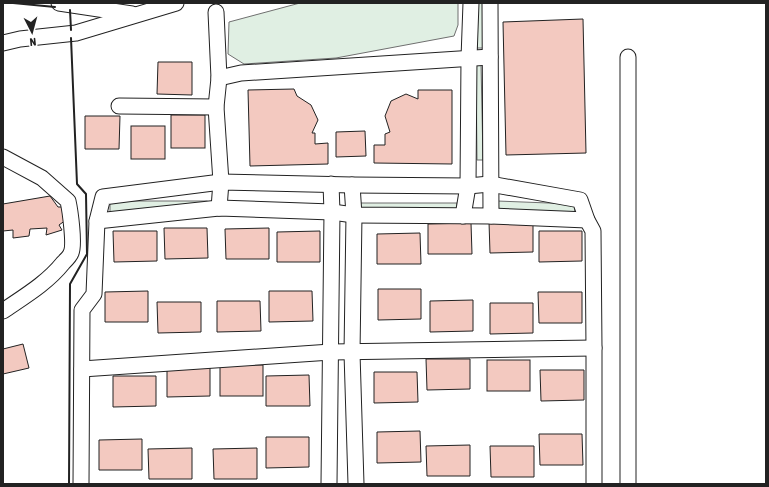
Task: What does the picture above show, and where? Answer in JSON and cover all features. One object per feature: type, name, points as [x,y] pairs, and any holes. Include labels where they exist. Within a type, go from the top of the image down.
[{"type":"street","points":[[58,3],[136,15]]},
{"type":"street","points":[[3,43],[20,39],[76,33],[176,3]]},
{"type":"street","points":[[463,216],[468,186],[471,3]]},
{"type":"street","points":[[490,3],[491,216]]},
{"type":"street","points":[[216,12],[219,78],[216,107],[222,182],[220,208]]},
{"type":"street","points":[[219,78],[241,73],[490,57]]},
{"type":"street","points":[[628,57],[628,484]]},
{"type":"street","points":[[119,106],[216,107]]},
{"type":"street","points":[[3,157],[42,178],[68,201],[72,252],[57,270],[39,286],[3,311]]},
{"type":"street","points":[[81,484],[82,310],[94,294],[98,221],[103,197],[222,182],[468,186],[490,184],[580,200],[586,220],[593,231],[594,484]]},
{"type":"street","points":[[329,484],[331,184]]},
{"type":"street","points":[[352,185],[354,215],[352,353],[356,484]]},
{"type":"street","points":[[98,221],[220,208],[332,212],[354,215],[491,216],[586,220]]},
{"type":"street","points":[[82,369],[331,352],[352,353],[594,348]]},
{"type":"green space","points":[[300,3],[458,3],[458,25],[454,36],[336,58],[244,64],[228,54],[229,22]]},
{"type":"green space","points":[[477,3],[483,3],[483,48],[477,48]]},
{"type":"green space","points":[[476,64],[481,64],[483,160],[477,160]]},
{"type":"green space","points":[[110,201],[207,201],[207,216],[110,216]]},
{"type":"green space","points":[[497,201],[574,204],[575,214],[499,212]]},
{"type":"green space","points":[[359,203],[457,203],[457,212],[359,218]]},
{"type":"building","points":[[583,19],[586,153],[506,155],[503,22]]},
{"type":"building","points":[[158,62],[192,62],[192,95],[157,94]]},
{"type":"building","points":[[294,89],[297,96],[311,105],[318,120],[312,133],[315,133],[315,144],[328,143],[328,164],[250,166],[248,90]]},
{"type":"building","points":[[418,90],[452,90],[452,164],[374,163],[374,145],[385,145],[385,134],[390,132],[385,116],[391,101],[406,94],[418,99]]},
{"type":"building","points":[[171,115],[205,115],[205,148],[171,148]]},
{"type":"building","points":[[85,116],[120,116],[119,149],[85,149]]},
{"type":"building","points":[[131,126],[165,126],[165,159],[131,159]]},
{"type":"building","points":[[365,131],[366,156],[336,157],[336,132]]},
{"type":"building","points":[[50,196],[58,207],[65,207],[66,220],[59,225],[62,230],[46,235],[47,228],[30,229],[29,236],[13,238],[13,230],[3,231],[3,204]]},
{"type":"building","points":[[489,222],[533,222],[533,252],[490,253]]},
{"type":"building","points":[[471,223],[472,254],[428,254],[428,224]]},
{"type":"building","points":[[164,228],[207,228],[208,258],[165,259]]},
{"type":"building","points":[[269,228],[269,259],[226,259],[225,229]]},
{"type":"building","points":[[113,231],[157,231],[157,261],[114,262]]},
{"type":"building","points":[[320,231],[320,262],[277,262],[277,232]]},
{"type":"building","points":[[539,231],[582,231],[582,261],[539,262]]},
{"type":"building","points":[[420,233],[421,264],[377,264],[377,234]]},
{"type":"building","points":[[378,289],[421,289],[421,319],[378,320]]},
{"type":"building","points":[[148,291],[148,322],[105,322],[105,292]]},
{"type":"building","points":[[269,291],[312,291],[313,321],[269,322]]},
{"type":"building","points":[[538,292],[582,292],[582,323],[539,323]]},
{"type":"building","points":[[473,300],[473,331],[430,332],[430,301]]},
{"type":"building","points":[[217,301],[260,301],[261,331],[217,332]]},
{"type":"building","points":[[157,302],[201,302],[201,332],[158,333]]},
{"type":"building","points":[[490,303],[533,303],[533,333],[490,334]]},
{"type":"building","points":[[23,344],[29,368],[3,374],[3,349]]},
{"type":"building","points":[[426,359],[470,359],[470,389],[427,390]]},
{"type":"building","points":[[487,360],[530,360],[530,391],[487,391]]},
{"type":"building","points":[[210,365],[210,396],[167,397],[167,366]]},
{"type":"building","points":[[220,365],[263,365],[263,396],[220,396]]},
{"type":"building","points":[[540,370],[584,370],[584,400],[541,401]]},
{"type":"building","points":[[374,372],[417,372],[418,402],[374,403]]},
{"type":"building","points":[[309,375],[310,406],[266,406],[266,376]]},
{"type":"building","points":[[113,376],[156,376],[156,406],[113,407]]},
{"type":"building","points":[[420,431],[421,462],[377,463],[377,432]]},
{"type":"building","points":[[539,434],[582,434],[583,465],[540,465]]},
{"type":"building","points":[[266,437],[309,437],[309,467],[266,468]]},
{"type":"building","points":[[142,439],[142,470],[99,470],[99,440]]},
{"type":"building","points":[[470,445],[470,476],[427,476],[426,446]]},
{"type":"building","points":[[490,446],[534,446],[534,477],[491,477]]},
{"type":"building","points":[[192,448],[192,479],[149,479],[148,449]]},
{"type":"building","points":[[257,448],[257,479],[214,479],[213,449]]},
{"type":"wall","points":[[13,3],[55,7]]},
{"type":"wall","points":[[70,10],[71,30]]},
{"type":"wall","points":[[69,484],[70,284],[87,254],[86,194],[77,184],[71,38]]}]
